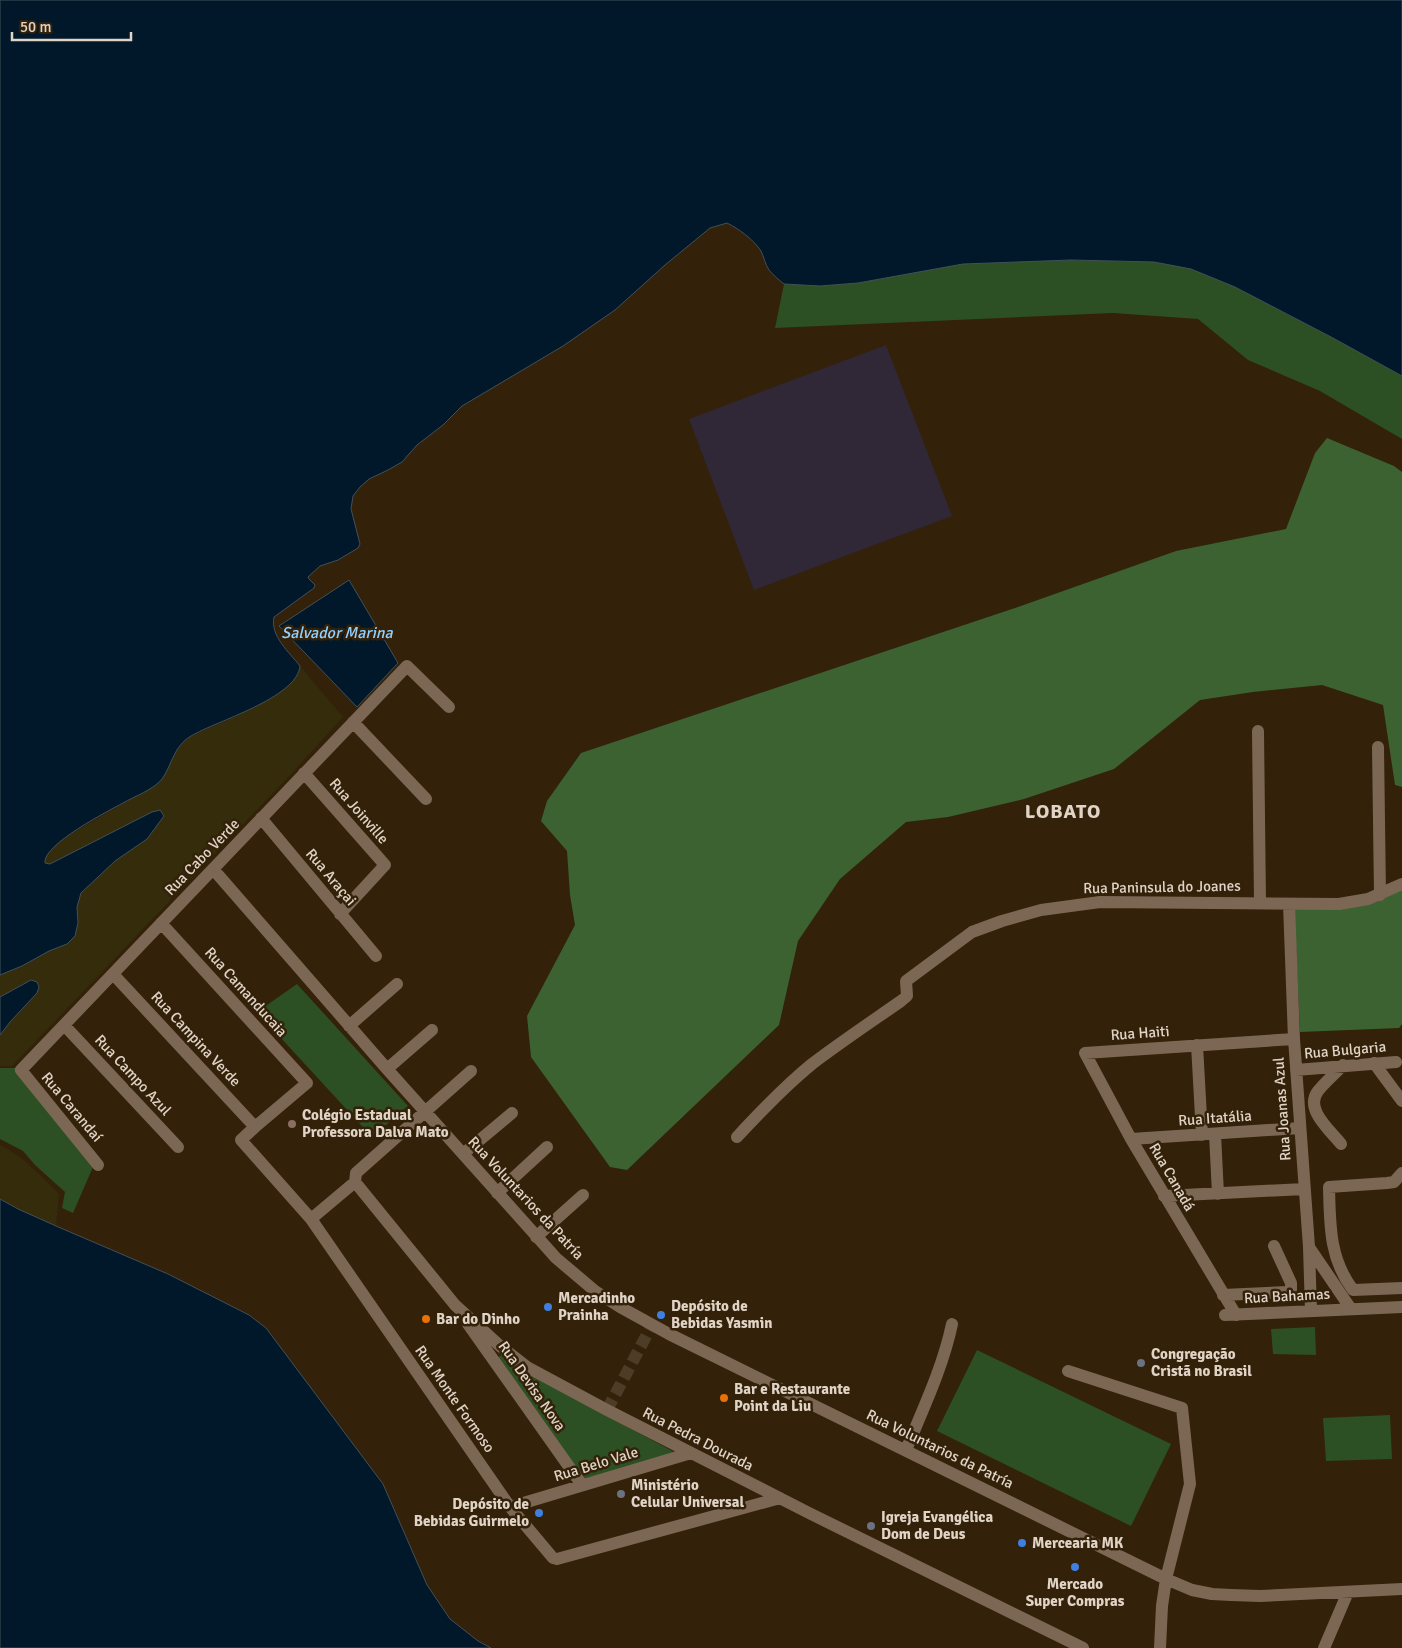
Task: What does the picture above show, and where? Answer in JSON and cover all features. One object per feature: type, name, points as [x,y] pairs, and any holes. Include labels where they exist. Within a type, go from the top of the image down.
[{"type":"street","name":"Rua Cabo Verde","points":[[20,1070],[407,666],[449,707]]},
{"type":"street","points":[[353,722],[426,799]]},
{"type":"street","points":[[1258,731],[1260,902]]},
{"type":"street","points":[[1378,747],[1380,895]]},
{"type":"street","name":"Rua Joinville","points":[[304,773],[385,865],[340,914]]},
{"type":"street","name":"Rua Araçai","points":[[261,818],[376,956]]},
{"type":"street","name":"Rua Voluntarios da Patría","points":[[213,869],[349,1026],[556,1258],[595,1291],[644,1321],[1166,1579],[1192,1590],[1260,1596],[1402,1589]]},
{"type":"street","name":"Rua Paninsula do Joanes","points":[[737,1137],[767,1104],[812,1065],[901,1001],[906,996],[906,981],[972,932],[1041,910],[1100,902],[1260,902],[1289,904],[1353,902],[1380,895],[1402,884]]},
{"type":"street","name":"Rua Joanas Azul","points":[[1289,904],[1294,1039],[1312,1311]]},
{"type":"street","name":"Rua Camanducaia","points":[[161,923],[307,1083]]},
{"type":"street","name":"Rua Campina Verde","points":[[113,974],[255,1127]]},
{"type":"street","points":[[349,1026],[398,984]]},
{"type":"street","name":"Rua Campo Azul","points":[[64,1025],[178,1147]]},
{"type":"street","points":[[387,1069],[432,1030]]},
{"type":"street","name":"Rua Haiti","points":[[1086,1053],[1294,1039]]},
{"type":"street","points":[[1197,1045],[1218,1194]]},
{"type":"street","name":"Rua Canadá","points":[[1086,1053],[1131,1139],[1223,1295],[1230,1315]]},
{"type":"street","name":"Rua Bulgaria","points":[[1296,1070],[1396,1062]]},
{"type":"street","points":[[1374,1064],[1402,1101]]},
{"type":"street","points":[[1341,1144],[1315,1112],[1313,1104],[1317,1092],[1343,1065]]},
{"type":"street","name":"Rua Carandaí","points":[[20,1070],[98,1165]]},
{"type":"street","points":[[311,1218],[355,1182],[356,1173],[471,1071]]},
{"type":"street","name":"Rua Monte Formoso","points":[[307,1083],[241,1140],[311,1218],[510,1507],[555,1559],[780,1498]]},
{"type":"street","points":[[463,1154],[512,1113]]},
{"type":"street","name":"Rua Itatália","points":[[1131,1139],[1300,1128]]},
{"type":"street","points":[[497,1192],[547,1147]]},
{"type":"street","points":[[1402,1173],[1394,1182],[1329,1187],[1332,1244],[1342,1270],[1353,1290],[1402,1288]]},
{"type":"street","name":"Rua Pedra Dourada","points":[[355,1182],[455,1305],[500,1346],[527,1367],[780,1498],[1083,1648]]},
{"type":"street","points":[[1164,1196],[1304,1189]]},
{"type":"street","points":[[536,1237],[583,1195]]},
{"type":"street","name":"Rua Bahamas","points":[[1223,1295],[1288,1292],[1291,1290],[1291,1283],[1274,1246]]},
{"type":"street","name":"Rua Bahamas","points":[[1309,1247],[1352,1309]]},
{"type":"street","name":"Rua Devisa Nova","points":[[455,1305],[582,1485]]},
{"type":"street","name":"Rua Bahamas","points":[[1230,1315],[1402,1307]]},
{"type":"street","points":[[906,1450],[927,1400],[952,1324]]},
{"type":"street","points":[[1068,1370],[1182,1408],[1190,1484],[1166,1579],[1162,1606],[1160,1648]]},
{"type":"street","name":"Rua Belo Vale","points":[[510,1507],[691,1453]]},
{"type":"street","points":[[1324,1648],[1348,1592]]},
{"type":"shaded area","points":[[886,345],[952,516],[754,590],[689,419]]},
{"type":"green space","points":[[1071,260],[1154,262],[1191,269],[1235,287],[1333,338],[1402,376],[1402,439],[1320,391],[1248,360],[1198,319],[1113,313],[775,328],[784,284],[820,286],[858,283],[963,264]]},
{"type":"green space","points":[[1327,438],[1394,466],[1402,472],[1402,787],[1395,785],[1383,705],[1322,685],[1200,700],[1114,769],[1024,799],[948,817],[906,822],[840,879],[798,941],[779,1025],[627,1170],[610,1167],[531,1057],[527,1016],[575,925],[570,895],[567,851],[541,821],[547,801],[581,753],[1018,607],[1176,551],[1286,529],[1315,453]]},
{"type":"green space","points":[[1402,886],[1402,1024],[1399,1028],[1300,1032],[1294,904],[1363,904]]},
{"type":"green space","points":[[297,984],[408,1106],[372,1137],[257,1012]]},
{"type":"green space","points":[[0,1068],[15,1068],[93,1167],[73,1213],[62,1208],[65,1192],[35,1165],[23,1151],[0,1139]]},
{"type":"green space","points":[[1315,1327],[1316,1355],[1273,1354],[1271,1329]]},
{"type":"green space","points":[[977,1350],[1171,1444],[1131,1526],[937,1431]]},
{"type":"green space","points":[[504,1352],[523,1371],[676,1453],[584,1481],[498,1358]]},
{"type":"green space","points":[[1390,1415],[1392,1459],[1326,1461],[1323,1418]]},
{"type":"sand","points":[[300,666],[343,717],[294,771],[12,1066],[0,1066],[0,1035],[10,1022],[31,980],[0,997],[0,975],[67,944],[78,923],[77,907],[81,893],[115,861],[147,839],[164,816],[84,847],[50,864],[45,863],[46,854],[61,840],[144,791],[171,759],[177,748],[191,736],[237,716],[299,673]]},
{"type":"sand","points":[[0,1145],[24,1161],[59,1194],[56,1226],[0,1199]]},
{"type":"water","points":[[0,0],[1402,0],[1402,376],[1235,287],[1191,269],[1154,262],[1071,260],[963,264],[858,283],[820,286],[784,284],[769,270],[758,247],[741,231],[727,223],[710,228],[615,310],[563,346],[462,406],[443,425],[417,445],[402,462],[369,479],[360,487],[353,496],[351,509],[360,544],[358,548],[338,560],[320,566],[308,577],[315,585],[314,588],[274,617],[275,631],[278,637],[300,666],[295,678],[271,698],[185,740],[180,745],[166,773],[158,783],[149,790],[77,829],[54,847],[47,856],[45,863],[50,864],[152,812],[160,810],[164,816],[147,839],[115,861],[81,893],[77,907],[78,923],[75,936],[67,944],[0,975]]},
{"type":"water","name":"Salvador Marina","points":[[349,580],[398,663],[357,707],[279,626]]},
{"type":"water","points":[[31,980],[37,982],[39,987],[37,993],[0,1035],[0,997]]},
{"type":"water","points":[[0,1199],[56,1226],[168,1274],[249,1315],[266,1328],[383,1484],[427,1585],[450,1619],[478,1641],[491,1648],[0,1648]]},
{"type":"tunnel","points":[[607,1410],[652,1325]]},
{"type":"place","name":"Colégio Estadual Professora Dalva Mato","points":[[292,1124]]},
{"type":"place","name":"Mercadinho Prainha","points":[[548,1307]]},
{"type":"place","name":"Depósito de Bebidas Yasmin","points":[[661,1315]]},
{"type":"place","name":"Bar do Dinho","points":[[426,1319]]},
{"type":"place","name":"Congregação Cristã no Brasil","points":[[1141,1363]]},
{"type":"place","name":"Bar e Restaurante Point da Liu","points":[[724,1398]]},
{"type":"place","name":"Ministério Celular Universal","points":[[621,1494]]},
{"type":"place","name":"Depósito de Bebidas Guirmelo","points":[[539,1513]]},
{"type":"place","name":"Igreja Evangélica Dom de Deus","points":[[871,1526]]},
{"type":"place","name":"Mercearia MK","points":[[1022,1543]]},
{"type":"place","name":"Mercado Super Compras","points":[[1075,1567]]},
{"type":"district","name":"LOBATO","points":[[1063,811]]}]
